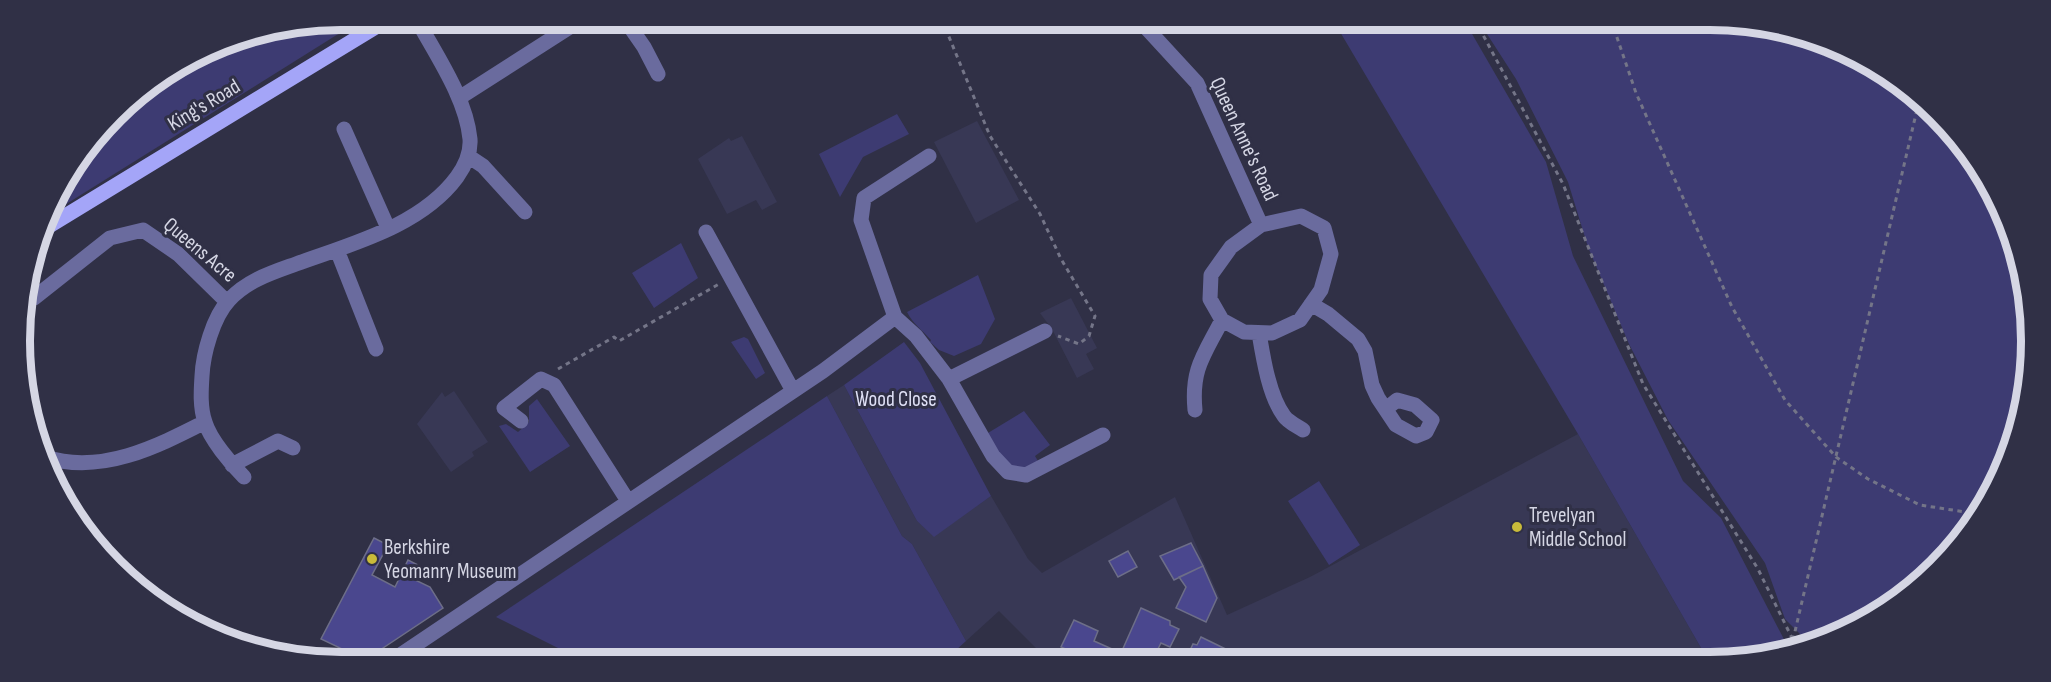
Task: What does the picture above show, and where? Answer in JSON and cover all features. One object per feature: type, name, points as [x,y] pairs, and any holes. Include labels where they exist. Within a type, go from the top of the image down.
[{"type":"main road","name":"King's Road","points":[[54,223],[371,30]]},
{"type":"street","points":[[422,30],[459,98],[470,140],[468,156],[483,166],[525,212]]},
{"type":"street","points":[[459,98],[565,30]]},
{"type":"street","points":[[632,30],[644,46],[658,74]]},
{"type":"street","name":"Queen Anne's Road","points":[[1148,30],[1197,83],[1261,225]]},
{"type":"street","points":[[344,129],[388,228]]},
{"type":"street","name":"Queens Acre","points":[[244,477],[232,465],[205,422],[201,392],[203,360],[214,327],[228,302],[254,279],[336,250],[422,212],[445,193],[464,168],[468,156]]},
{"type":"street","points":[[929,156],[864,198],[861,220],[895,317],[916,336],[949,379],[993,456],[1008,472],[1026,476],[1103,435]]},
{"type":"street","name":"Queen Anne's Road","points":[[1222,320],[1210,299],[1211,275],[1231,247],[1261,225],[1301,216],[1324,228],[1331,254],[1321,290],[1300,320],[1272,333],[1259,333]]},
{"type":"street","name":"Queens Acre","points":[[33,298],[110,238],[142,230],[178,254],[228,302]]},
{"type":"street","points":[[706,232],[793,391]]},
{"type":"street","points":[[336,250],[376,349]]},
{"type":"street","points":[[1311,304],[1328,314],[1358,339],[1365,351],[1372,385],[1378,399],[1386,409]]},
{"type":"street","points":[[405,652],[793,391],[895,317]]},
{"type":"street","points":[[1195,410],[1193,389],[1195,376],[1222,320],[1244,332],[1259,333],[1275,399],[1284,417],[1303,430]]},
{"type":"street","points":[[949,379],[1045,331]]},
{"type":"street","points":[[521,421],[504,408],[541,379],[554,386],[628,501]]},
{"type":"street","points":[[54,459],[104,463],[157,447],[205,422]]},
{"type":"street","points":[[232,465],[278,441],[293,448]]},
{"type":"path","points":[[946,30],[990,136],[1040,214],[1061,259],[1095,316],[1089,336],[1079,345],[1045,331]]},
{"type":"path","points":[[1480,30],[1563,184],[1643,384],[1758,569],[1793,640]]},
{"type":"path","points":[[1614,30],[1636,93],[1732,308],[1785,400],[1836,458],[1868,479],[1920,505],[1970,513]]},
{"type":"path","points":[[1793,640],[1917,109]]},
{"type":"path","points":[[541,379],[614,337],[619,340],[731,277]]},
{"type":"shaded area","points":[[977,121],[1019,200],[976,223],[934,142]]},
{"type":"shaded area","points":[[742,136],[777,202],[762,210],[756,200],[727,214],[698,159],[729,138],[731,141]]},
{"type":"shaded area","points":[[1071,298],[1097,348],[1086,354],[1094,369],[1077,378],[1052,329],[1040,313]]},
{"type":"shaded area","name":"Trevelyan Middle School","points":[[844,385],[917,521],[934,536],[991,496],[1028,559],[1042,573],[1175,497],[1227,615],[1310,577],[1578,434],[1703,652],[1040,652],[999,611],[966,641],[912,544],[902,536],[827,396]]},
{"type":"shaded area","points":[[454,391],[488,442],[472,452],[474,456],[451,472],[417,424],[442,392],[445,397]]},
{"type":"green space","points":[[345,30],[60,208],[82,168],[107,136],[136,107],[168,82],[203,62],[261,41],[300,33]]},
{"type":"green space","points":[[1339,30],[1470,30],[1546,162],[1573,256],[1683,481],[1721,518],[1785,642],[1751,649],[1703,652],[1578,434]]},
{"type":"green space","points":[[1484,30],[1710,30],[1771,36],[1829,54],[1883,82],[1930,121],[1969,168],[1997,222],[2015,280],[2021,341],[2015,402],[1997,460],[1969,514],[1930,561],[1883,600],[1848,620],[1823,630],[1801,635],[1785,619],[1765,563],[1668,420],[1629,344],[1588,247],[1568,182],[1516,79]]},
{"type":"green space","points":[[897,114],[909,134],[863,157],[840,197],[819,154]]},
{"type":"green space","points":[[681,243],[698,278],[654,308],[632,273]]},
{"type":"green space","points":[[978,275],[995,319],[981,344],[954,356],[939,350],[907,312]]},
{"type":"green space","points":[[744,337],[748,339],[765,373],[756,379],[731,342]]},
{"type":"green space","name":"Wood Close","points":[[904,342],[920,363],[991,496],[934,537],[917,521],[844,385]]},
{"type":"green space","points":[[827,396],[902,536],[912,544],[966,641],[954,652],[566,652],[496,617]]},
{"type":"green space","points":[[537,399],[570,446],[530,472],[499,426],[506,424],[518,432],[529,422],[529,406]]},
{"type":"green space","points":[[1024,411],[1050,445],[1035,456],[1042,468],[1015,471],[983,436]]},
{"type":"green space","points":[[1319,481],[1360,545],[1329,565],[1288,501]]},
{"type":"building","points":[[374,538],[388,545],[372,575],[395,587],[408,560],[420,566],[413,579],[430,587],[443,608],[377,652],[348,652],[321,639]]},
{"type":"building","points":[[1191,543],[1203,566],[1174,580],[1160,556]]},
{"type":"building","points":[[1128,551],[1137,567],[1118,577],[1109,561]]},
{"type":"building","points":[[1203,566],[1217,598],[1206,622],[1176,608],[1186,587],[1179,577]]},
{"type":"building","points":[[1141,608],[1170,621],[1170,625],[1179,629],[1170,647],[1161,643],[1156,652],[1121,652]]},
{"type":"building","points":[[1074,620],[1098,631],[1094,641],[1119,652],[1072,652],[1061,647]]},
{"type":"building","points":[[1201,637],[1232,652],[1189,652],[1193,644],[1197,645]]},
{"type":"place","name":"Trevelyan Middle School","points":[[1517,527]]},
{"type":"place","name":"Berkshire Yeomanry Museum","points":[[372,559]]}]
